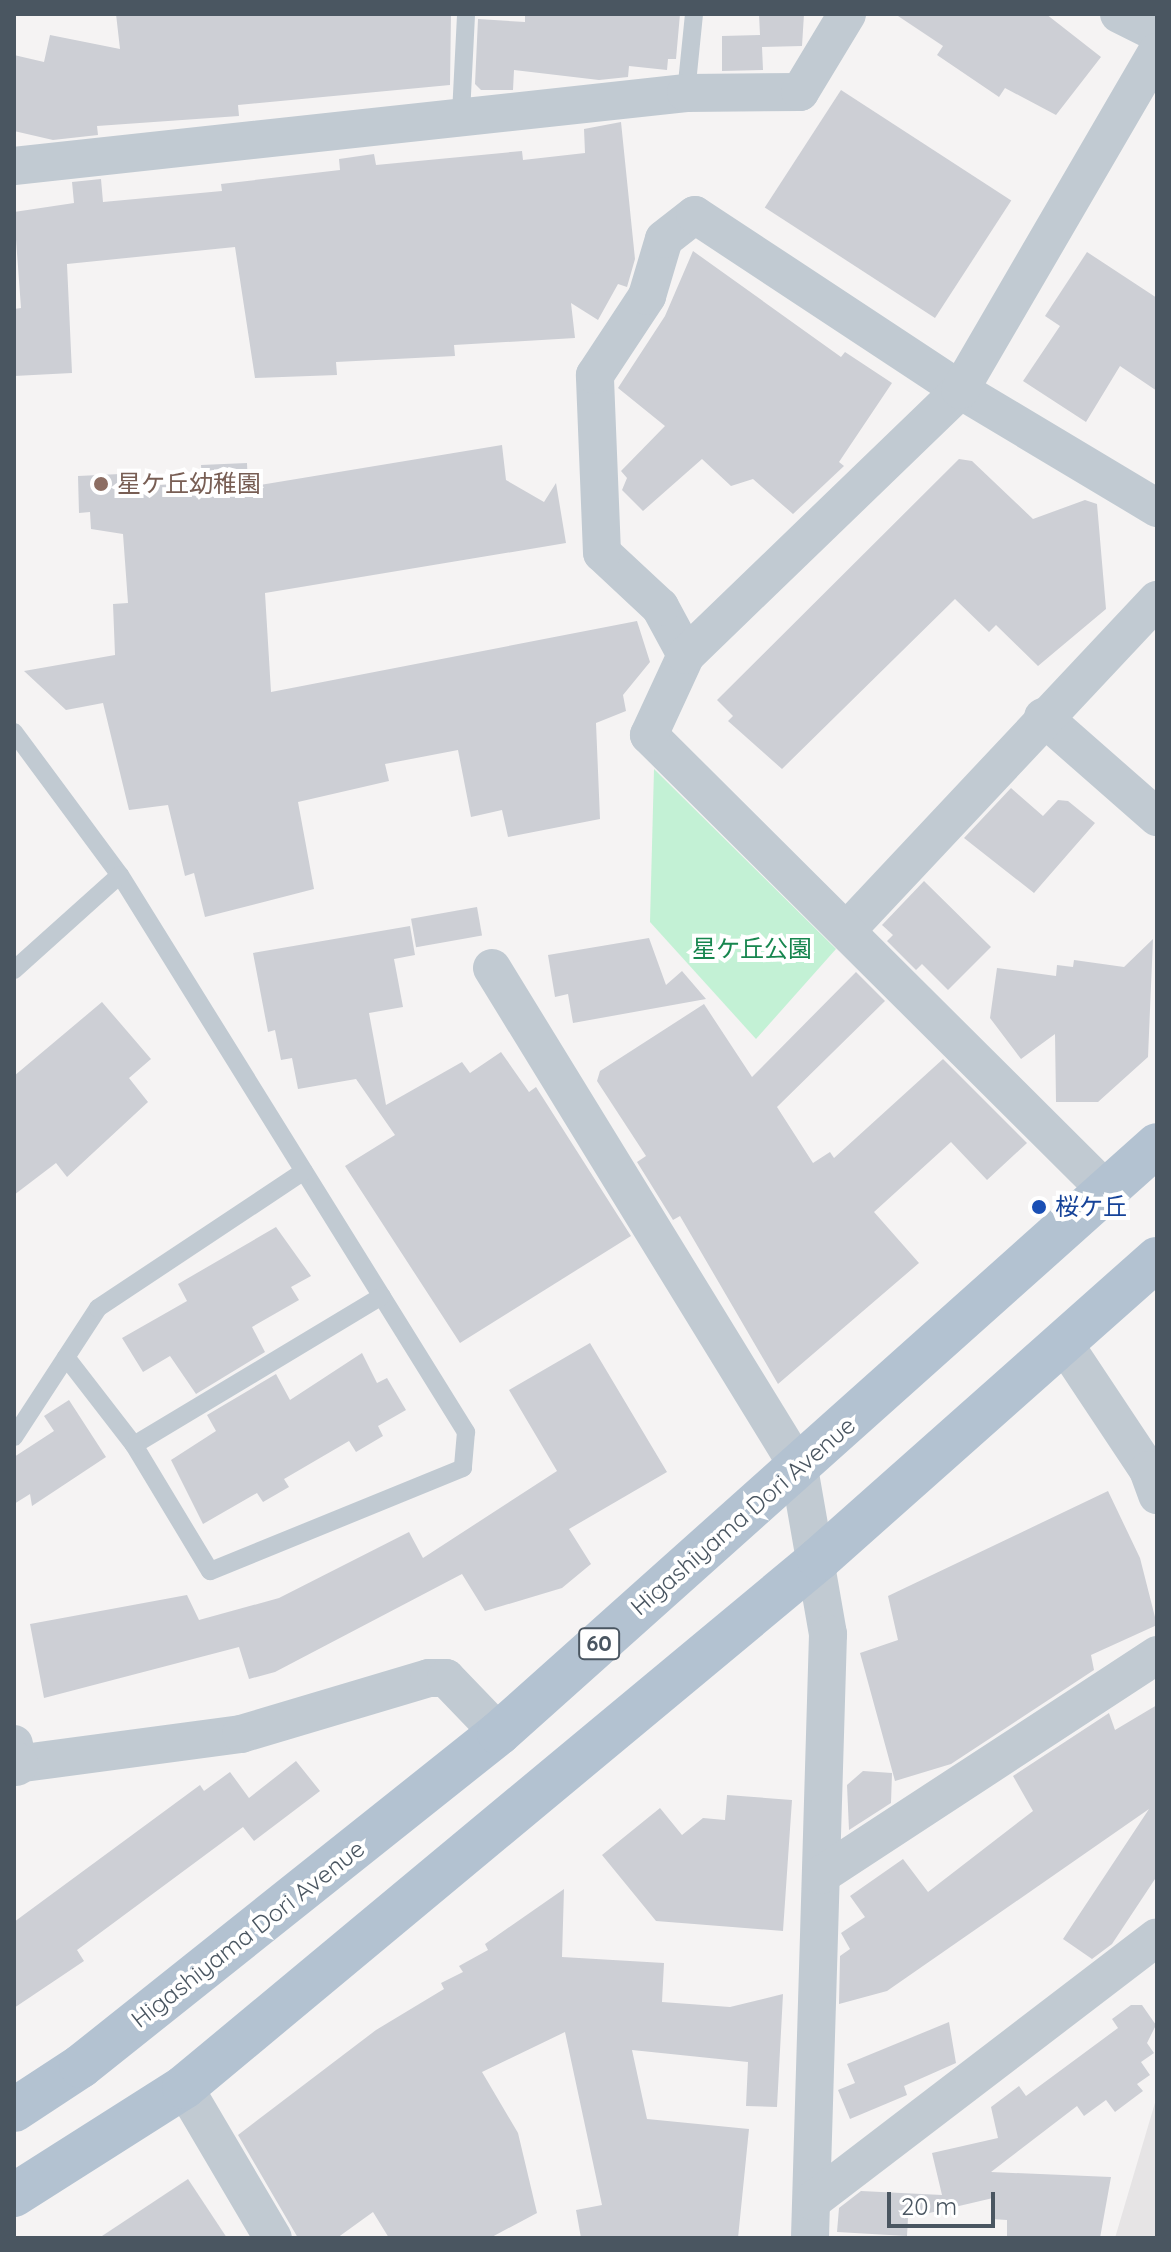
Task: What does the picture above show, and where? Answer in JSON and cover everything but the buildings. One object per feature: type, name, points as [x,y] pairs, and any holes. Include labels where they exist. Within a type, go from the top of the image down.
[{"type":"main road","name":"Higashiyama Dori Avenue","points":[[14,2110],[81,2066],[499,1733],[1157,1145]]},
{"type":"main road","points":[[14,2195],[184,2087],[819,1559],[1157,1259]]},
{"type":"street","points":[[14,166],[461,114],[686,93],[800,92],[847,14]]},
{"type":"street","points":[[1119,14],[1157,33]]},
{"type":"street","points":[[1106,1190],[649,735],[686,655],[960,390],[1157,52]]},
{"type":"street","points":[[686,655],[660,607],[602,553],[595,375],[647,296],[664,239],[695,215],[960,390],[1157,508]]},
{"type":"street","points":[[847,930],[1043,717],[1157,600]]},
{"type":"street","points":[[1043,717],[1157,817]]},
{"type":"street","points":[[492,968],[799,1468],[819,1559],[828,1634],[811,2220]]},
{"type":"street","points":[[1063,1342],[1148,1470],[1157,1495]]},
{"type":"street","points":[[821,1875],[1157,1655]]},
{"type":"street","points":[[15,1757],[241,1734],[429,1678],[446,1678],[499,1733]]},
{"type":"street","points":[[811,2220],[1157,1937]]},
{"type":"street","points":[[184,2087],[273,2238]]},
{"type":"lane","points":[[461,114],[466,14]]},
{"type":"lane","points":[[686,93],[694,14]]},
{"type":"lane","points":[[14,732],[120,875],[466,1432],[463,1468],[210,1571],[134,1445],[66,1357]]},
{"type":"lane","points":[[14,970],[120,875]]},
{"type":"lane","points":[[14,1437],[98,1308],[304,1171]]},
{"type":"lane","points":[[134,1445],[382,1296]]},
{"type":"shaded area","points":[[1157,2096],[1157,2238],[1115,2238]]},
{"type":"green space","name":"星ケ丘公園","points":[[654,769],[836,949],[756,1039],[650,922]]},
{"type":"place","name":"星ケ丘幼稚園","points":[[101,484]]},
{"type":"place","name":"桜ケ丘","points":[[1039,1207]]}]
